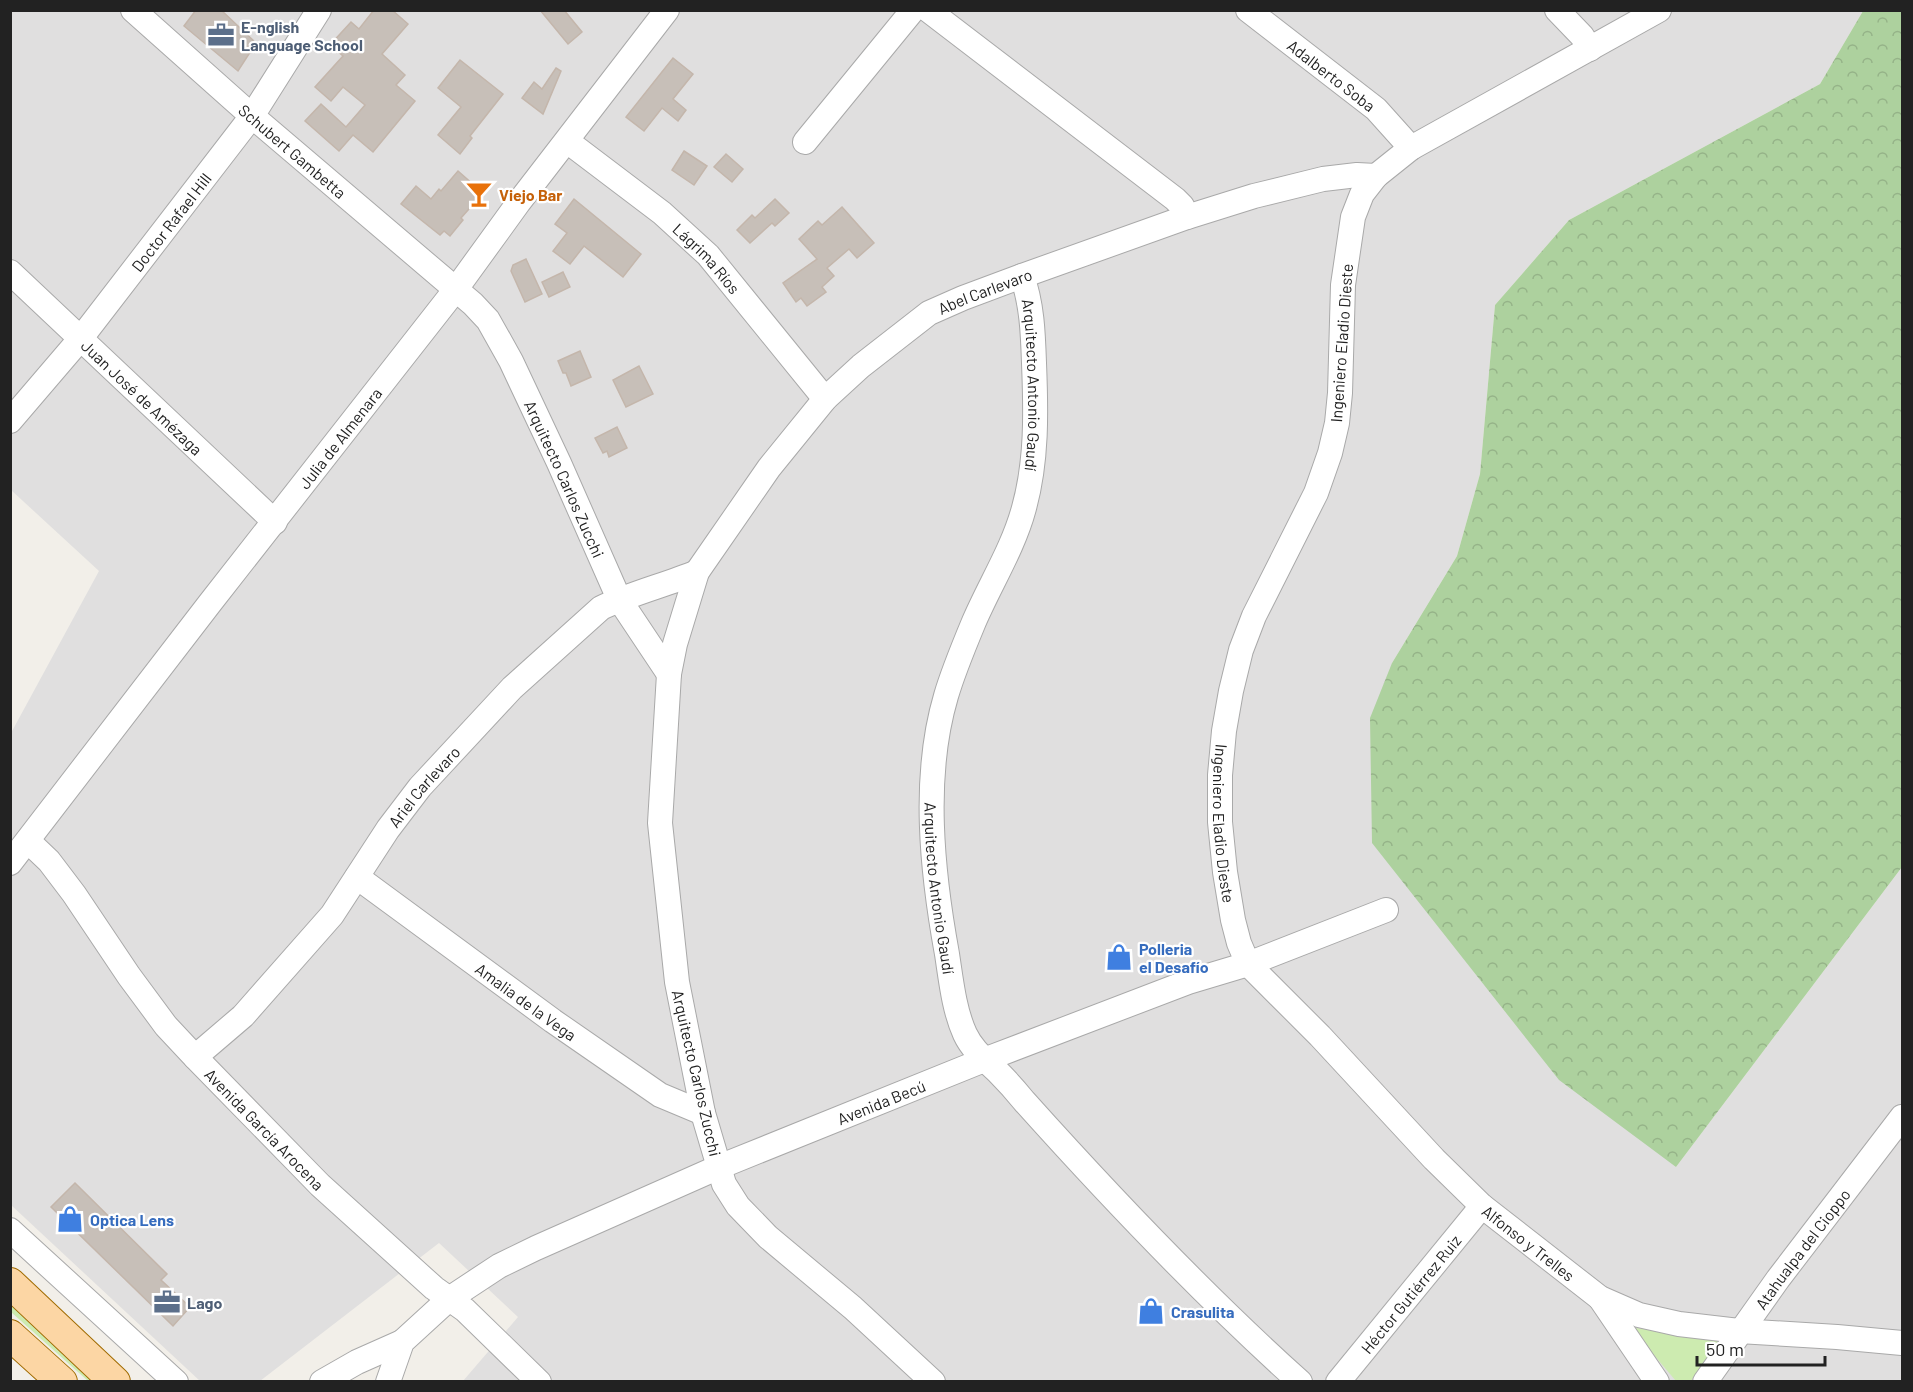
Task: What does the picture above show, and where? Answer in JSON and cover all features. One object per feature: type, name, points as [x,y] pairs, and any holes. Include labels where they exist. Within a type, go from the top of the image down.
[{"type":"main road","points":[[10,1282],[115,1382]]},
{"type":"main road","points":[[10,1335],[62,1382]]},
{"type":"street","name":"Schubert Gambetta","points":[[133,10],[252,116],[456,289]]},
{"type":"street","name":"Doctor Rafael Hill","points":[[10,421],[81,338],[252,116],[319,10]]},
{"type":"street","name":"Julia de Almenara","points":[[10,863],[456,289],[519,202],[667,10]]},
{"type":"street","points":[[805,142],[913,10]]},
{"type":"street","points":[[927,10],[1175,199],[1182,206],[1187,217]]},
{"type":"street","name":"Adalberto Soba","points":[[1248,10],[1376,109],[1410,148]]},
{"type":"street","points":[[1557,10],[1582,36],[1590,49]]},
{"type":"street","name":"Ingeniero Eladio Dieste","points":[[1248,964],[1233,920],[1225,872],[1220,822],[1220,775],[1224,731],[1241,650],[1254,616],[1316,493],[1330,453],[1337,423],[1340,393],[1343,285],[1348,243],[1353,217],[1362,194],[1376,176],[1410,148],[1659,10]]},
{"type":"street","name":"Lágrima Ríos","points":[[567,141],[662,213],[708,255],[825,399]]},
{"type":"street","name":"Abel Carlevaro","points":[[697,572],[769,468],[825,399],[861,366],[929,313],[1022,276],[1187,217],[1254,196],[1323,179],[1358,175],[1376,176]]},
{"type":"street","name":"Juan José de Amézaga","points":[[10,272],[274,522]]},
{"type":"street","name":"Arquitecto Antonio Gaudí","points":[[1022,276],[1031,313],[1036,413],[1033,466],[1020,520],[973,623],[945,698],[938,732],[932,798],[933,843],[936,885],[953,990],[964,1032],[976,1052],[996,1070],[1062,1143],[1171,1256],[1300,1382]]},
{"type":"street","name":"Arquitecto Carlos Zucchi","points":[[456,289],[488,320],[511,361],[619,599],[669,674]]},
{"type":"street","name":"Arquitecto Carlos Zucchi","points":[[697,572],[675,644],[669,674],[660,823],[676,982],[703,1113],[724,1184],[738,1206],[768,1237],[853,1308],[933,1382]]},
{"type":"street","name":"Ariel Carlevaro","points":[[195,1057],[243,1017],[332,915],[388,829],[420,787],[512,688],[601,608],[619,599],[643,593],[697,572]]},
{"type":"street","name":"Avenida García Arocena","points":[[28,841],[56,869],[166,1026],[195,1057],[320,1185],[434,1288],[465,1310],[539,1382]]},
{"type":"street","name":"Amalia de la Vega","points":[[357,877],[544,1014],[660,1095],[703,1113]]},
{"type":"street","name":"Avenida Becú","points":[[322,1382],[357,1362],[402,1342],[449,1299],[499,1266],[536,1248],[719,1167],[984,1060],[1188,982],[1248,964],[1386,909]]},
{"type":"street","name":"Alfonso y Trelles","points":[[1248,964],[1320,1036],[1434,1159],[1482,1206],[1600,1298],[1639,1315],[1679,1324],[1739,1331],[1902,1343]]},
{"type":"street","name":"Atahualpa del Cioppo","points":[[1705,1382],[1739,1331],[1902,1117]]},
{"type":"street","name":"Héctor Gutiérrez Ruiz","points":[[1338,1382],[1482,1206]]},
{"type":"street","points":[[10,1230],[176,1382]]},
{"type":"street","points":[[1600,1298],[1657,1382]]},
{"type":"street","name":"Avenida Becú","points":[[388,1382],[402,1342]]},
{"type":"shaded area","points":[[11,11],[1863,11],[1820,84],[1569,220],[1495,305],[1480,474],[1457,556],[1392,663],[1676,1167],[1902,867],[1902,1381],[463,1381],[518,1317],[439,1243],[260,1381],[200,1381],[11,1205],[11,733],[99,571],[11,490]]},
{"type":"green space","points":[[1863,11],[1902,11],[1902,867],[1676,1167],[1559,1080],[1372,843],[1370,718],[1392,663],[1457,556],[1480,474],[1495,305],[1569,220],[1820,84]]},
{"type":"green space","points":[[10,1297],[99,1381],[88,1381],[11,1312]]},
{"type":"green space","points":[[1630,1327],[1718,1341],[1691,1381],[1676,1381]]},
{"type":"building","name":"E-nglish Language School","points":[[196,10],[221,10],[256,43],[238,71],[184,26]]},
{"type":"building","points":[[374,10],[392,10],[408,24],[382,54],[405,75],[396,85],[415,101],[373,152],[353,135],[339,151],[305,121],[321,104],[346,127],[365,105],[343,87],[331,101],[315,87],[343,56],[330,45],[351,22],[359,29]]},
{"type":"building","points":[[540,10],[564,10],[582,32],[568,44]]},
{"type":"building","points":[[673,58],[693,74],[673,99],[686,110],[678,121],[662,108],[644,131],[626,117]]},
{"type":"building","points":[[460,60],[503,94],[470,136],[472,138],[460,154],[438,135],[461,107],[438,88]]},
{"type":"building","points":[[556,68],[561,71],[543,114],[522,98],[534,82],[542,89]]},
{"type":"building","points":[[684,151],[707,166],[694,185],[672,170]]},
{"type":"building","points":[[726,154],[743,169],[732,182],[714,167]]},
{"type":"building","points":[[458,171],[483,193],[461,218],[463,220],[450,236],[444,231],[440,235],[401,204],[416,186],[431,199]]},
{"type":"building","points":[[574,199],[641,254],[623,277],[584,246],[570,264],[553,251],[567,233],[555,224]]},
{"type":"building","points":[[775,199],[789,213],[775,226],[772,223],[750,243],[737,230],[752,215],[755,218]]},
{"type":"building","points":[[842,207],[874,243],[857,258],[849,249],[827,268],[834,276],[822,287],[826,292],[807,306],[801,298],[796,302],[783,283],[817,259],[799,239],[818,221],[822,225]]},
{"type":"building","points":[[526,259],[542,294],[525,302],[511,271],[513,265]]},
{"type":"building","points":[[563,272],[570,287],[549,297],[542,282]]},
{"type":"building","points":[[580,351],[591,377],[571,386],[558,361]]},
{"type":"building","points":[[639,366],[653,394],[626,407],[613,380]]},
{"type":"building","points":[[617,427],[627,448],[609,457],[607,451],[603,453],[595,438]]},
{"type":"building","points":[[75,1183],[167,1274],[161,1280],[190,1307],[173,1326],[51,1207]]},
{"type":"place","name":"E-nglish Language School","points":[[221,35]]},
{"type":"place","name":"Viejo Bar","points":[[479,194]]},
{"type":"place","name":"Polleria el Desafío","points":[[1119,957]]},
{"type":"place","name":"Optica Lens","points":[[70,1219]]},
{"type":"place","name":"Lago","points":[[167,1302]]},
{"type":"place","name":"Crasulita","points":[[1151,1311]]}]
